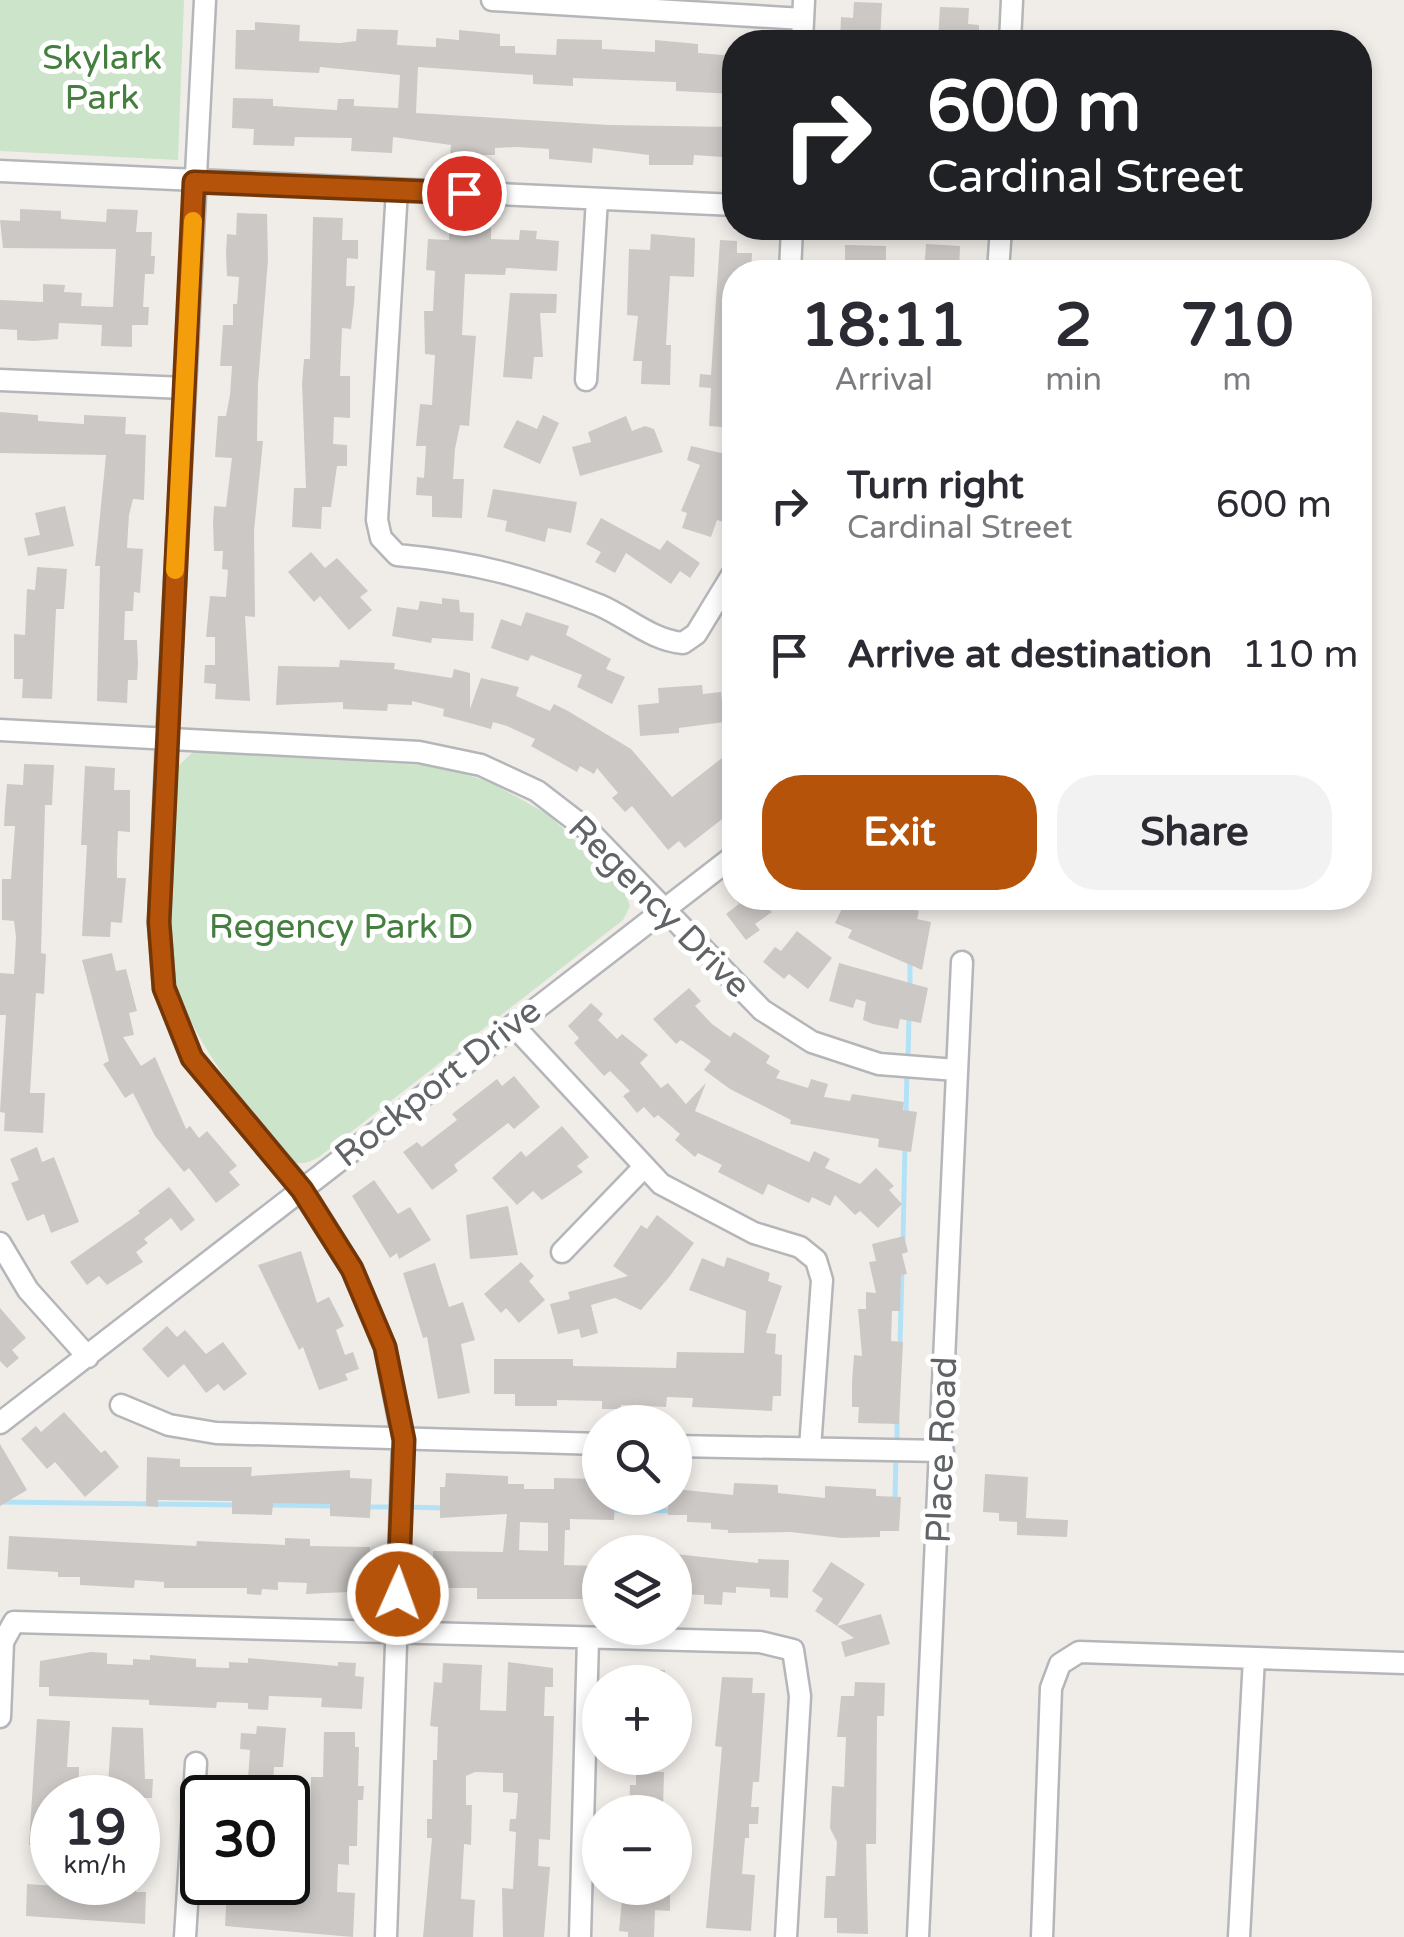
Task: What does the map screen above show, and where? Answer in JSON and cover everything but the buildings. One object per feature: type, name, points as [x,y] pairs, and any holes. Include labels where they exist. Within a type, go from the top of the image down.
[{"type":"street","points":[[205,0],[159,922],[164,988],[192,1058],[302,1190],[352,1269],[385,1347],[404,1440],[386,1937]]},
{"type":"street","points":[[492,0],[803,10]]},
{"type":"street","points":[[1011,30],[1012,0]]},
{"type":"street","points":[[0,171],[722,204]]},
{"type":"street","points":[[397,190],[376,520],[380,538],[397,556],[450,560],[526,575],[617,612],[662,641],[683,643],[696,634],[722,591]]},
{"type":"street","points":[[586,380],[598,199]]},
{"type":"street","points":[[0,380],[184,388]]},
{"type":"street","name":"Regency Drive","points":[[0,730],[419,752],[482,765],[537,792],[590,831],[762,1010],[812,1042],[878,1064],[956,1070]]},
{"type":"street","name":"Rockport Drive","points":[[0,1423],[722,865]]},
{"type":"street","name":"Place Road","points":[[918,1937],[943,1451],[962,962]]},
{"type":"street","points":[[513,1025],[661,1184],[754,1233],[800,1247],[816,1260],[822,1280],[810,1448]]},
{"type":"street","points":[[562,1252],[644,1167]]},
{"type":"street","points":[[0,1243],[28,1290],[88,1357]]},
{"type":"street","points":[[121,1405],[169,1425],[216,1433],[582,1444]]},
{"type":"street","points":[[692,1446],[943,1451]]},
{"type":"street","points":[[0,1717],[3,1642],[14,1622],[582,1638]]},
{"type":"street","points":[[692,1640],[760,1642],[793,1650],[800,1696],[786,1937]]},
{"type":"street","points":[[580,1937],[588,1645]]},
{"type":"street","points":[[1042,1937],[1051,1688],[1060,1664],[1079,1652],[1404,1663]]},
{"type":"street","points":[[1240,1937],[1254,1658]]},
{"type":"street","points":[[185,1937],[196,1764]]},
{"type":"green space","name":"Skylark Park","points":[[0,0],[184,0],[178,160],[0,151]]},
{"type":"green space","name":"Regency Park D","points":[[193,752],[439,766],[490,782],[549,815],[623,887],[630,906],[623,920],[319,1157],[302,1163],[289,1161],[205,1046],[191,1022],[174,975],[170,898],[176,768]]},
{"type":"waterway","points":[[910,960],[910,989]]},
{"type":"waterway","points":[[908,1059],[909,1015]]},
{"type":"waterway","points":[[906,1114],[907,1070]]},
{"type":"waterway","points":[[903,1239],[905,1145]]},
{"type":"waterway","points":[[900,1344],[902,1270]]},
{"type":"waterway","points":[[897,1420],[897,1444]]},
{"type":"waterway","points":[[895,1499],[896,1455]]},
{"type":"waterway","points":[[0,1502],[239,1505]]},
{"type":"waterway","points":[[270,1505],[334,1506]]},
{"type":"waterway","points":[[365,1507],[394,1507]]},
{"type":"waterway","points":[[405,1507],[444,1508]]},
{"type":"slow traffic","points":[[175,570],[193,221]]},
{"type":"route","points":[[398,1594],[404,1440],[385,1347],[352,1269],[302,1190],[192,1058],[164,988],[159,922],[167,738],[194,182],[464,193]]}]
